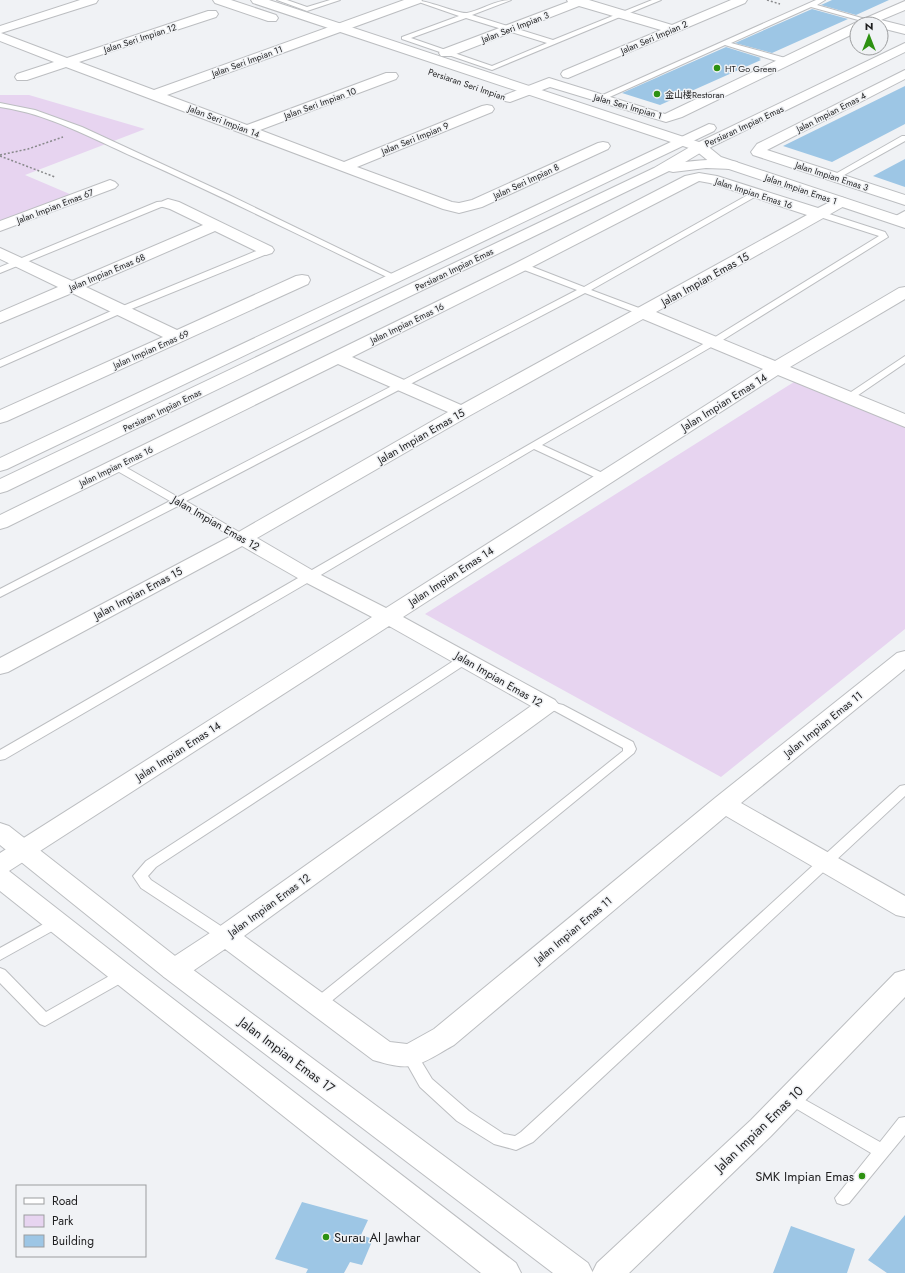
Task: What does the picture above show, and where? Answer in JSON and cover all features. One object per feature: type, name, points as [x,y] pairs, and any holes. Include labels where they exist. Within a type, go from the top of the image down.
[{"type":"street","points":[[0,30],[92,0]]},
{"type":"street","points":[[218,0],[374,52]]},
{"type":"street","name":"Persiaran Seri Impian","points":[[257,0],[528,90],[689,148],[716,160]]},
{"type":"street","name":"Jalan Seri Impian 11","points":[[154,95],[416,0]]},
{"type":"street","name":"Jalan Seri Impian 2","points":[[568,74],[741,0]]},
{"type":"street","points":[[578,1],[673,29]]},
{"type":"street","name":"Jalan Seri Impian 3","points":[[446,53],[578,1]]},
{"type":"street","points":[[886,16],[905,5]]},
{"type":"street","name":"Jalan Seri Impian 12","points":[[22,77],[212,14]]},
{"type":"street","points":[[889,26],[905,30]]},
{"type":"street","points":[[889,39],[905,30]]},
{"type":"street","name":"Jalan Seri Impian 1","points":[[528,90],[549,82],[666,118],[849,31]]},
{"type":"street","name":"Jalan Seri Impian 14","points":[[0,37],[448,206]]},
{"type":"street","name":"Persiaran Impian Emas","points":[[0,464],[394,277],[656,147],[689,148],[766,116],[905,47]]},
{"type":"street","name":"Persiaran Impian Emas","points":[[0,487],[659,171],[689,148],[856,56]]},
{"type":"street","points":[[409,64],[429,57]]},
{"type":"street","points":[[449,78],[468,70]]},
{"type":"street","name":"Persiaran Seri Impian","points":[[430,71],[476,87]]},
{"type":"street","name":"Jalan Seri Impian 10","points":[[248,130],[391,76]]},
{"type":"street","name":"Jalan Impian Emas 4","points":[[758,152],[762,147],[902,77]]},
{"type":"street","points":[[510,98],[528,90]]},
{"type":"street","name":"Persiaran Seri Impian","points":[[496,93],[532,106]]},
{"type":"street","name":"Jalan Seri Impian 9","points":[[343,167],[487,109]]},
{"type":"street","points":[[732,165],[725,155],[725,148],[766,116]]},
{"type":"street","name":"Jalan Seri Impian 8","points":[[448,206],[463,207],[477,204],[603,146]]},
{"type":"street","name":"Jalan Impian Emas 3","points":[[758,152],[905,200]]},
{"type":"street","name":"Jalan Impian Emas 1","points":[[716,160],[841,202],[902,219]]},
{"type":"street","points":[[659,171],[693,164],[732,165]]},
{"type":"street","name":"Jalan Impian Emas 16","points":[[0,523],[522,266],[690,179],[712,179],[820,214]]},
{"type":"street","name":"Jalan Impian Emas 67","points":[[0,226],[110,185]]},
{"type":"street","name":"Jalan Impian Emas 15","points":[[0,667],[242,538],[462,412],[644,313],[841,202]]},
{"type":"street","points":[[168,204],[174,205],[214,226],[266,250]]},
{"type":"street","name":"Jalan Impian Emas 68","points":[[0,318],[214,226]]},
{"type":"street","points":[[0,253],[178,337]]},
{"type":"street","name":"Jalan Impian Emas 69","points":[[0,417],[302,280]]},
{"type":"street","name":"Jalan Impian Emas 14","points":[[0,865],[776,368],[905,292]]},
{"type":"street","points":[[644,313],[715,341],[847,398],[905,421]]},
{"type":"street","points":[[338,357],[462,412]]},
{"type":"street","name":"Jalan Impian Emas 12","points":[[174,970],[225,936],[547,705],[388,616],[310,577],[242,538]]},
{"type":"street","name":"Jalan Impian Emas 11","points":[[410,1055],[444,1037],[724,804],[905,658]]},
{"type":"street","points":[[724,804],[905,908]]},
{"type":"street","name":"Jalan Impian Emas 17","points":[[0,832],[174,970],[577,1273]]},
{"type":"street","points":[[0,877],[123,975],[505,1273]]},
{"type":"street","points":[[225,936],[383,1052],[410,1055]]},
{"type":"street","name":"Jalan Impian Emas 10","points":[[608,1273],[757,1133],[905,980]]},
{"type":"lane","points":[[280,0],[307,9],[337,0]]},
{"type":"lane","points":[[416,0],[554,43]]},
{"type":"lane","points":[[508,0],[404,38],[492,68],[658,0]]},
{"type":"lane","points":[[600,98],[822,0]]},
{"type":"lane","points":[[811,5],[850,16]]},
{"type":"lane","points":[[724,43],[786,61]]},
{"type":"lane","points":[[0,105],[13,106],[49,116],[144,158],[394,277]]},
{"type":"lane","points":[[834,177],[905,138]]},
{"type":"lane","points":[[0,594],[584,290],[756,194]]},
{"type":"lane","points":[[0,270],[160,204],[168,204]]},
{"type":"lane","points":[[0,756],[310,577],[534,444],[715,341],[884,235],[820,214]]},
{"type":"lane","points":[[0,364],[122,310],[266,250]]},
{"type":"lane","points":[[522,266],[644,313]]},
{"type":"lane","points":[[847,398],[905,359]]},
{"type":"lane","points":[[534,444],[606,478]]},
{"type":"lane","name":"Jalan Impian Emas 12","points":[[116,466],[242,538]]},
{"type":"lane","points":[[225,936],[146,884],[140,876],[151,864],[465,659]]},
{"type":"lane","points":[[318,1004],[628,753],[630,749],[628,745],[559,708],[547,705]]},
{"type":"lane","points":[[410,1055],[426,1083],[464,1116],[500,1139],[516,1143],[527,1137],[905,790]]},
{"type":"lane","points":[[0,955],[58,922]]},
{"type":"lane","points":[[0,974],[45,1020],[123,975]]},
{"type":"lane","points":[[791,1098],[882,1151]]},
{"type":"lane","points":[[843,1198],[905,1123]]},
{"type":"path","points":[[0,155],[28,149],[83,131]]},
{"type":"path","points":[[0,155],[36,172],[55,177]]},
{"type":"green space","points":[[0,95],[29,95],[145,129],[25,175],[72,195],[0,222]]},
{"type":"green space","points":[[794,382],[905,425],[905,629],[721,777],[425,614]]},
{"type":"building","points":[[832,0],[889,0],[856,15],[821,5]]},
{"type":"building","points":[[812,9],[848,19],[772,53],[735,43]]},
{"type":"building","points":[[726,47],[761,58],[759,59],[761,60],[660,105],[622,93]]},
{"type":"building","points":[[905,86],[905,124],[832,162],[783,146]]},
{"type":"building","points":[[905,159],[905,187],[873,176]]},
{"type":"building","name":"Surau Al Jawhar","points":[[302,1202],[368,1220],[361,1235],[373,1239],[362,1265],[350,1262],[344,1273],[306,1273],[308,1269],[275,1259]]},
{"type":"building","points":[[905,1215],[905,1273],[887,1273],[868,1260]]},
{"type":"building","points":[[791,1226],[855,1249],[847,1273],[773,1273]]},
{"type":"place","name":"HT Go Green","points":[[717,68]]},
{"type":"place","name":"金山楼Restoran","points":[[657,94]]},
{"type":"place","name":"SMK Impian Emas","points":[[862,1176]]},
{"type":"place","name":"Surau Al Jawhar","points":[[326,1237]]}]
